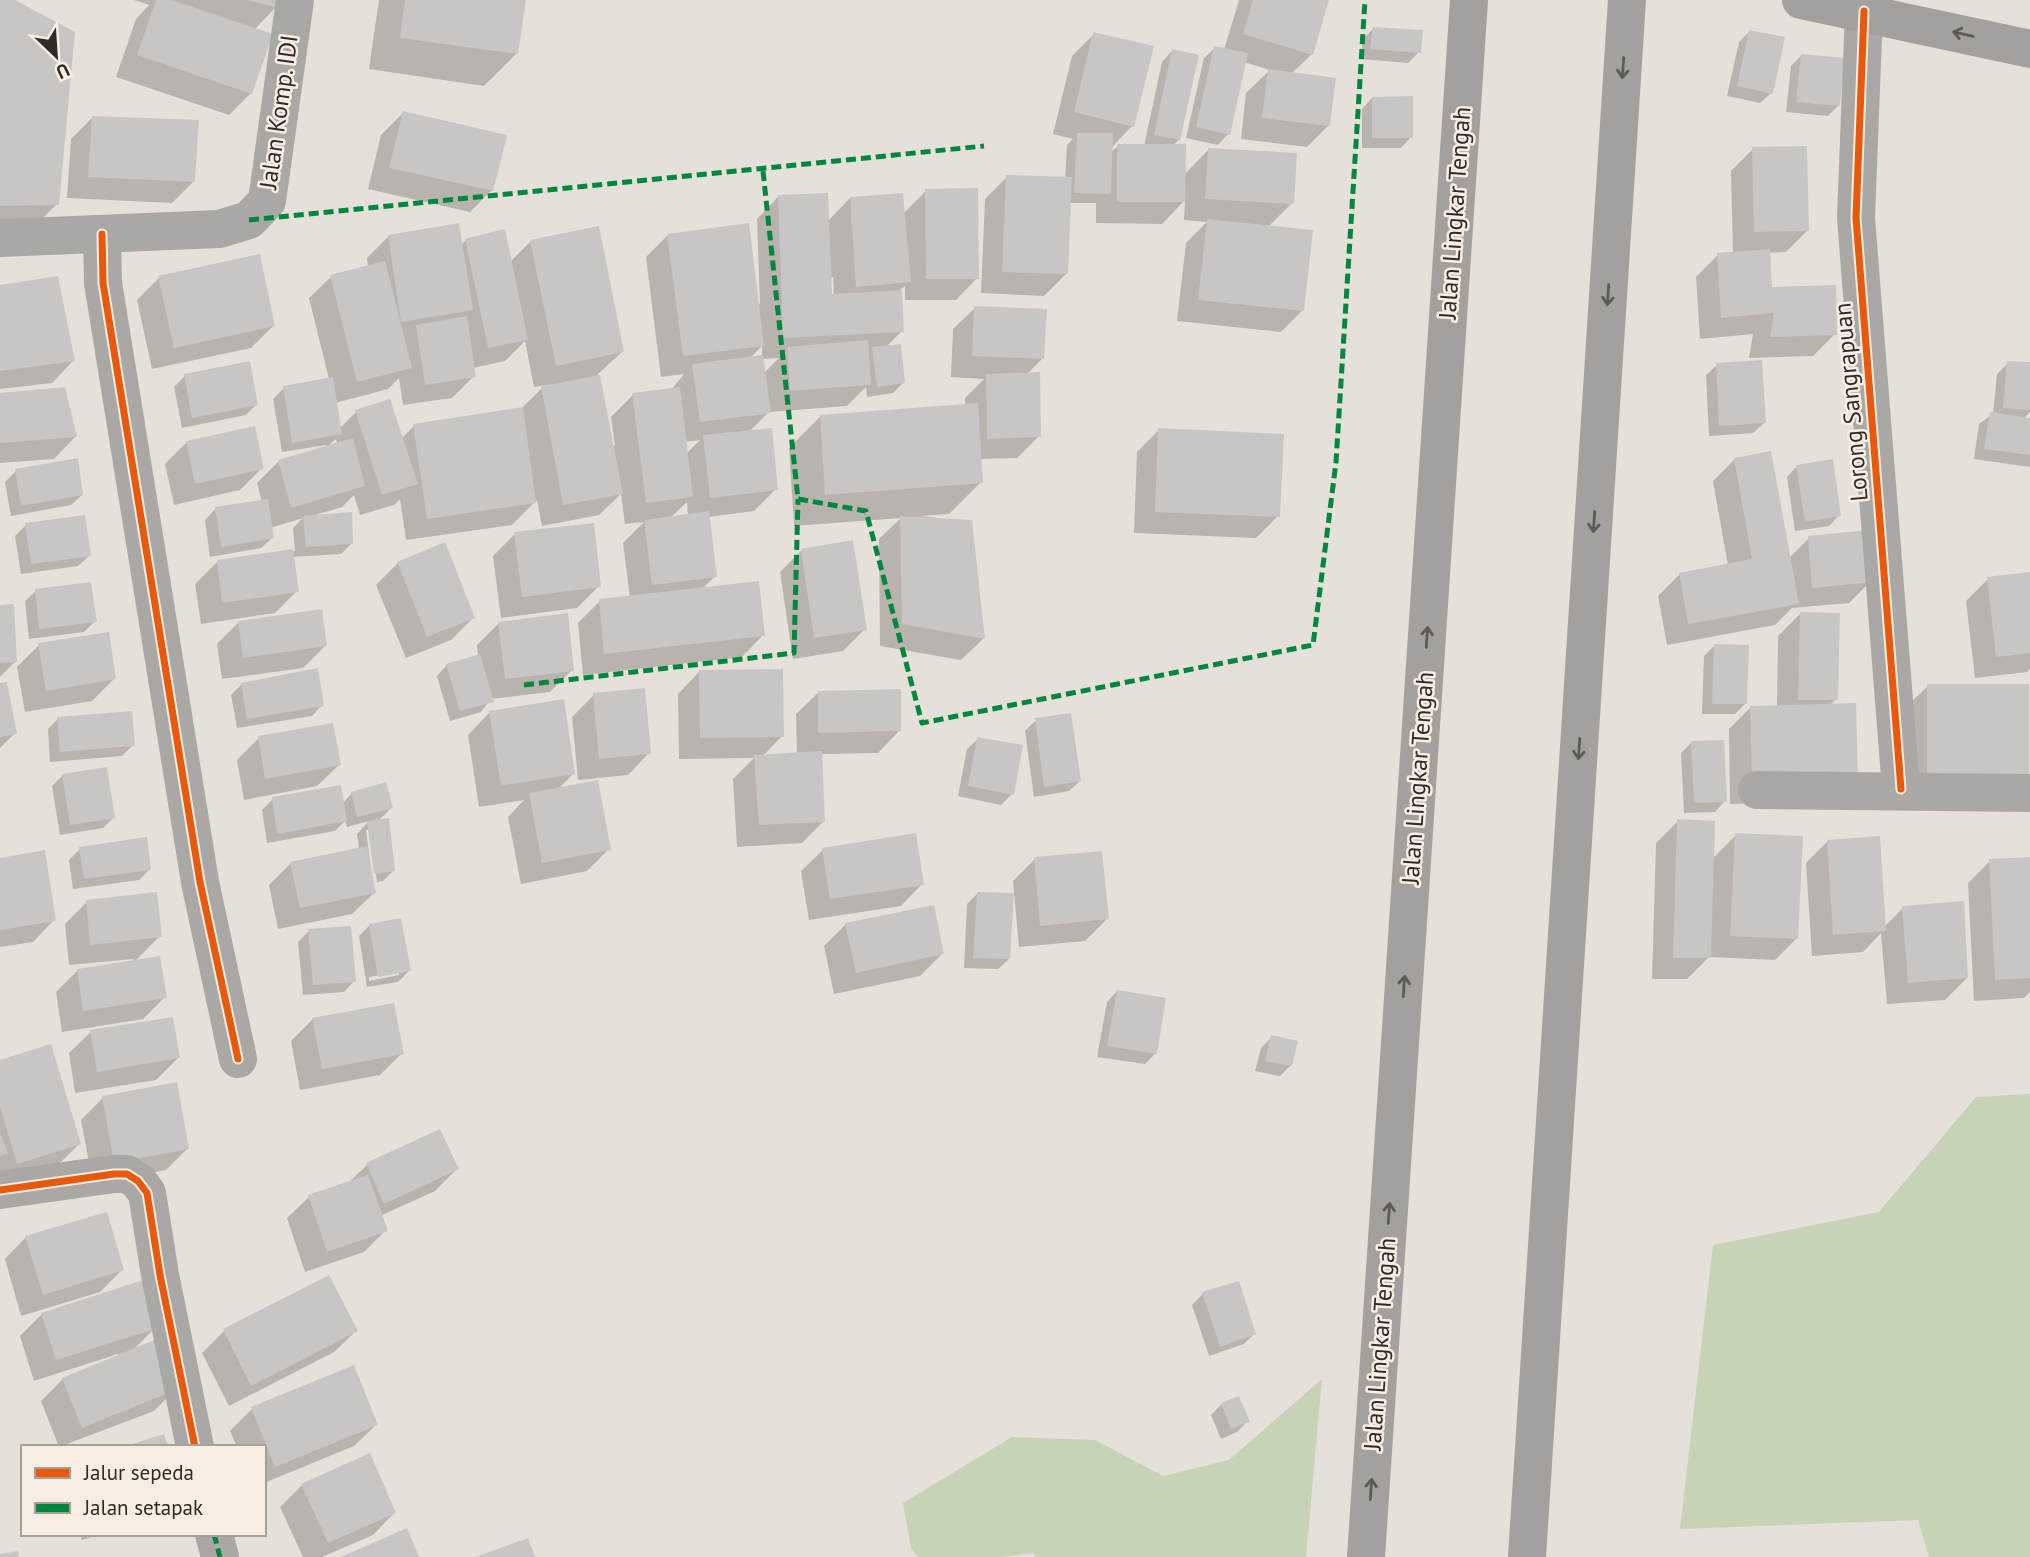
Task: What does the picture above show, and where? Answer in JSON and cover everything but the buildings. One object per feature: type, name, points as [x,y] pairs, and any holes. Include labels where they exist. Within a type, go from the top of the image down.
[{"type":"main road","name":"Jalan Lingkar Tengah","points":[[1366,1557],[1469,0]]},
{"type":"main road","points":[[1527,1557],[1627,0]]},
{"type":"main road","points":[[1801,0],[1864,11],[2030,49]]},
{"type":"street","name":"Jalan Komp. IDI","points":[[0,237],[219,229],[249,220],[267,201],[295,0]]},
{"type":"street","name":"Lorong Sangrapuan","points":[[1864,11],[1856,218],[1901,789]]},
{"type":"street","points":[[102,234],[103,283],[200,882],[238,1059]]},
{"type":"street","points":[[1757,790],[1901,789],[2030,793]]},
{"type":"street","points":[[0,1190],[114,1174],[127,1174],[138,1181],[147,1193],[160,1275],[195,1445]]},
{"type":"street","points":[[215,1536],[220,1557]]},
{"type":"green space","points":[[2030,1094],[2030,1557],[1929,1557],[1918,1520],[1680,1529],[1713,1245],[1879,1212],[1976,1097]]},
{"type":"green space","points":[[1322,1379],[1306,1557],[1034,1557],[1034,1553],[1002,1557],[917,1557],[911,1548],[903,1503],[1012,1437],[1095,1440],[1163,1476],[1229,1460]]},
{"type":"marked path","points":[[763,171],[798,499],[866,511],[922,723],[1313,645],[1336,462],[1365,0]]},
{"type":"marked path","points":[[249,220],[984,146]]},
{"type":"marked path","points":[[524,685],[794,653],[798,499]]},
{"type":"marked path","points":[[215,1536],[220,1557]]},
{"type":"cycle path","points":[[1864,11],[1856,218],[1901,789]]},
{"type":"cycle path","points":[[102,234],[103,283],[200,882],[238,1059]]},
{"type":"cycle path","points":[[0,1190],[114,1174],[127,1174],[138,1181],[147,1193],[160,1275],[195,1445]]}]
